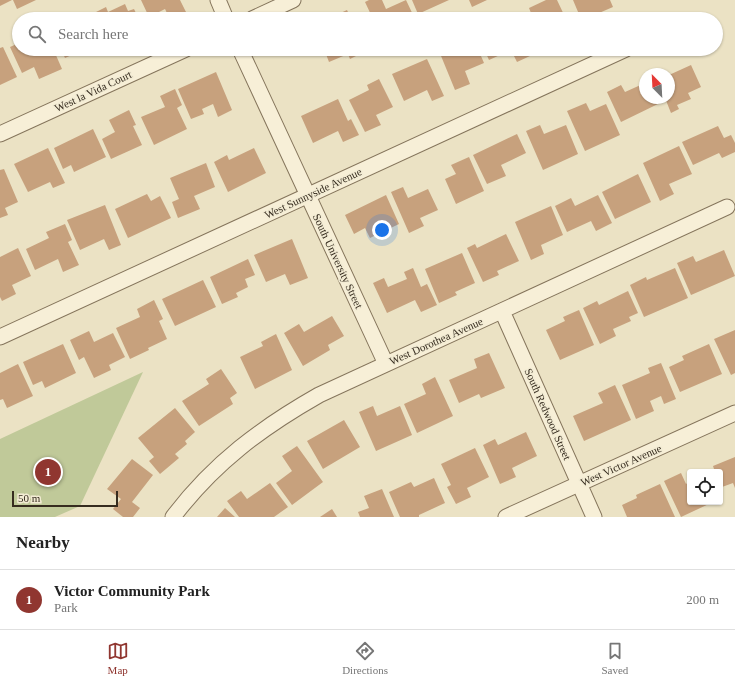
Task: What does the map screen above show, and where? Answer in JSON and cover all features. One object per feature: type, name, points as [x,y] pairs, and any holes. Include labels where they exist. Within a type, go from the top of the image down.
[{"type":"street","points":[[218,0],[223,12]]},
{"type":"street","points":[[267,12],[293,0]]},
{"type":"street","name":"West la Vida Court","points":[[0,134],[171,56]]},
{"type":"street","name":"South University Street","points":[[243,56],[386,364]]},
{"type":"street","name":"West Sunnyside Avenue","points":[[0,337],[611,56]]},
{"type":"street","name":"West Dorothea Avenue","points":[[173,517],[190,495],[224,460],[254,435],[280,417],[319,395],[727,207]]},
{"type":"street","name":"South Redwood Street","points":[[502,311],[594,517]]},
{"type":"street","name":"West Victor Avenue","points":[[506,517],[735,413]]},
{"type":"green space","points":[[143,372],[80,506],[55,517],[0,517],[0,439]]},
{"type":"building","points":[[0,0],[12,0],[0,6]]},
{"type":"building","points":[[13,0],[36,0],[17,9]]},
{"type":"building","points":[[141,0],[180,0],[186,12],[166,12],[165,9],[159,12],[147,12]]},
{"type":"building","points":[[369,0],[382,0],[386,9],[406,0],[412,12],[370,12],[365,2]]},
{"type":"building","points":[[412,0],[449,0],[422,12],[417,12]]},
{"type":"building","points":[[469,0],[487,0],[472,7]]},
{"type":"building","points":[[546,0],[557,0],[563,12],[531,12],[529,8]]},
{"type":"building","points":[[573,0],[610,0],[613,7],[601,12],[578,12]]},
{"type":"building","points":[[125,4],[128,11],[134,9],[136,12],[108,12]]},
{"type":"building","points":[[106,7],[108,12],[96,12]]},
{"type":"building","points":[[3,47],[17,77],[0,85],[0,48]]},
{"type":"building","points":[[14,56],[56,56],[62,69],[39,79],[34,67],[22,73]]},
{"type":"building","points":[[327,56],[343,56],[329,62]]},
{"type":"building","points":[[349,56],[356,56],[350,59]]},
{"type":"building","points":[[441,56],[481,56],[484,63],[465,71],[470,84],[455,90]]},
{"type":"building","points":[[487,56],[498,56],[489,60]]},
{"type":"building","points":[[514,56],[530,56],[517,62]]},
{"type":"building","points":[[427,59],[444,96],[432,101],[427,90],[404,101],[392,74]]},
{"type":"building","points":[[691,65],[701,87],[688,93],[691,99],[677,105],[679,109],[671,113],[667,104],[675,104],[675,72]]},
{"type":"building","points":[[216,72],[232,110],[218,117],[213,104],[202,109],[204,114],[191,119],[178,89]]},
{"type":"building","points":[[379,79],[393,107],[376,115],[381,125],[365,132],[349,100],[369,90],[367,85]]},
{"type":"building","points":[[621,85],[625,92],[639,86],[639,104],[658,104],[621,122],[607,92]]},
{"type":"building","points":[[175,89],[182,105],[177,108],[187,129],[154,145],[141,117],[165,107],[160,96]]},
{"type":"building","points":[[338,99],[348,121],[351,119],[359,135],[343,142],[338,131],[313,143],[301,116]]},
{"type":"building","points":[[586,103],[590,111],[606,104],[620,135],[585,151],[567,111]]},
{"type":"building","points":[[129,110],[136,125],[133,126],[142,145],[111,159],[102,139],[115,132],[109,120]]},
{"type":"building","points":[[540,125],[544,134],[566,125],[578,154],[543,170],[526,131]]},
{"type":"building","points":[[718,126],[724,138],[731,135],[735,143],[735,152],[722,158],[719,153],[693,165],[682,142]]},
{"type":"building","points":[[93,129],[106,157],[74,172],[71,165],[63,169],[54,148]]},
{"type":"building","points":[[517,134],[526,153],[501,165],[506,176],[487,184],[473,155]]},
{"type":"building","points":[[679,146],[692,174],[669,184],[674,194],[660,201],[643,163]]},
{"type":"building","points":[[48,148],[65,183],[53,188],[50,182],[28,192],[14,164]]},
{"type":"building","points":[[254,148],[266,173],[228,192],[214,162],[227,155],[229,160]]},
{"type":"building","points":[[469,157],[484,191],[456,204],[445,179],[456,174],[451,165]]},
{"type":"building","points":[[206,163],[215,187],[194,196],[200,209],[178,218],[172,202],[179,199],[170,178]]},
{"type":"building","points":[[4,169],[18,202],[5,208],[8,215],[0,218],[0,170]]},
{"type":"building","points":[[638,174],[651,202],[615,219],[602,192]]},
{"type":"building","points":[[403,187],[408,198],[428,189],[438,210],[420,218],[424,226],[409,233],[391,192]]},
{"type":"building","points":[[147,194],[151,201],[160,196],[171,218],[128,238],[115,209]]},
{"type":"building","points":[[386,195],[399,224],[370,238],[365,228],[354,234],[345,215]]},
{"type":"building","points":[[598,195],[612,223],[596,231],[591,221],[567,232],[555,206],[571,198],[575,206]]},
{"type":"building","points":[[105,205],[121,245],[109,250],[104,239],[80,250],[67,220]]},
{"type":"building","points":[[551,206],[563,235],[541,245],[544,254],[531,260],[515,222]]},
{"type":"building","points":[[65,224],[72,240],[68,242],[79,265],[63,272],[58,259],[35,270],[26,249],[49,238],[46,232]]},
{"type":"building","points":[[506,234],[519,261],[497,271],[499,275],[483,282],[467,248],[475,244],[477,248]]},
{"type":"building","points":[[292,239],[308,278],[290,285],[285,274],[266,282],[254,255]]},
{"type":"building","points":[[18,248],[31,276],[12,285],[16,294],[2,301],[0,297],[0,257]]},
{"type":"building","points":[[724,250],[735,276],[691,295],[677,263],[693,256],[696,262]]},
{"type":"building","points":[[462,253],[475,283],[455,292],[457,295],[439,303],[425,269]]},
{"type":"building","points":[[248,259],[255,275],[245,279],[248,287],[236,293],[238,297],[222,304],[210,277]]},
{"type":"building","points":[[413,268],[421,287],[427,284],[437,305],[421,312],[415,300],[387,313],[373,283],[384,278],[388,287],[407,279],[404,272]]},
{"type":"building","points":[[675,268],[688,298],[644,317],[630,285],[646,277],[647,280]]},
{"type":"building","points":[[203,280],[216,307],[175,326],[162,299]]},
{"type":"building","points":[[628,291],[638,313],[629,317],[631,321],[613,329],[616,336],[600,344],[583,308],[597,301],[599,305]]},
{"type":"building","points":[[154,300],[163,319],[159,321],[167,339],[130,359],[116,328],[140,317],[137,309]]},
{"type":"building","points":[[579,310],[594,345],[560,360],[546,330],[565,321],[563,317]]},
{"type":"building","points":[[332,316],[344,336],[328,345],[330,350],[303,366],[284,333],[299,324],[304,332]]},
{"type":"building","points":[[735,330],[735,373],[731,375],[714,339]]},
{"type":"building","points":[[89,331],[94,342],[113,333],[125,357],[109,365],[111,370],[94,378],[84,357],[79,360],[70,340]]},
{"type":"building","points":[[276,334],[292,370],[255,389],[240,357],[263,346],[261,342]]},
{"type":"building","points":[[63,344],[76,373],[45,388],[42,381],[33,385],[23,362]]},
{"type":"building","points":[[709,344],[722,374],[680,392],[669,367],[684,360],[682,356]]},
{"type":"building","points":[[489,353],[505,388],[481,398],[479,394],[459,403],[449,380],[477,368],[474,359]]},
{"type":"building","points":[[661,363],[676,399],[664,404],[661,396],[650,401],[654,411],[636,419],[622,385],[650,373],[648,368]]},
{"type":"building","points":[[18,364],[33,396],[7,408],[3,399],[0,400],[0,373]]},
{"type":"building","points":[[221,369],[237,393],[230,398],[233,404],[199,426],[182,401],[209,384],[206,379]]},
{"type":"building","points":[[435,377],[453,416],[417,433],[404,404],[426,394],[422,384]]},
{"type":"building","points":[[615,385],[631,420],[584,441],[573,416],[603,403],[598,393]]},
{"type":"building","points":[[373,406],[377,416],[400,406],[412,435],[376,451],[359,412]]},
{"type":"building","points":[[175,408],[195,432],[185,441],[187,444],[175,454],[179,458],[160,474],[149,461],[154,457],[138,438]]},
{"type":"building","points":[[344,420],[360,447],[323,469],[307,441]]},
{"type":"building","points":[[526,432],[537,456],[512,468],[516,477],[500,484],[483,445],[495,439],[498,445]]},
{"type":"building","points":[[297,446],[323,482],[292,505],[276,483],[292,471],[282,456]]},
{"type":"building","points":[[475,448],[489,477],[467,488],[471,497],[456,504],[447,487],[451,485],[441,464]]},
{"type":"building","points":[[735,457],[735,488],[733,483],[723,487],[723,469],[714,469],[713,466]]},
{"type":"building","points":[[132,459],[153,475],[132,502],[140,508],[133,517],[123,517],[113,509],[121,499],[107,489]]},
{"type":"building","points":[[681,473],[686,484],[687,483],[687,505],[707,505],[681,517],[664,481]]},
{"type":"building","points":[[434,478],[445,503],[419,515],[419,517],[400,517],[389,492],[411,482],[414,487]]},
{"type":"building","points":[[270,483],[288,507],[274,517],[239,517],[227,501],[241,491],[247,499]]},
{"type":"building","points":[[660,484],[675,517],[627,517],[622,505],[637,498],[636,495]]},
{"type":"building","points":[[382,489],[394,517],[360,517],[358,512],[369,508],[364,496]]},
{"type":"building","points":[[225,508],[235,517],[217,517]]},
{"type":"building","points":[[332,509],[337,517],[320,517]]},
{"type":"place","name":"Victor Community Park","points":[[48,472]]}]
